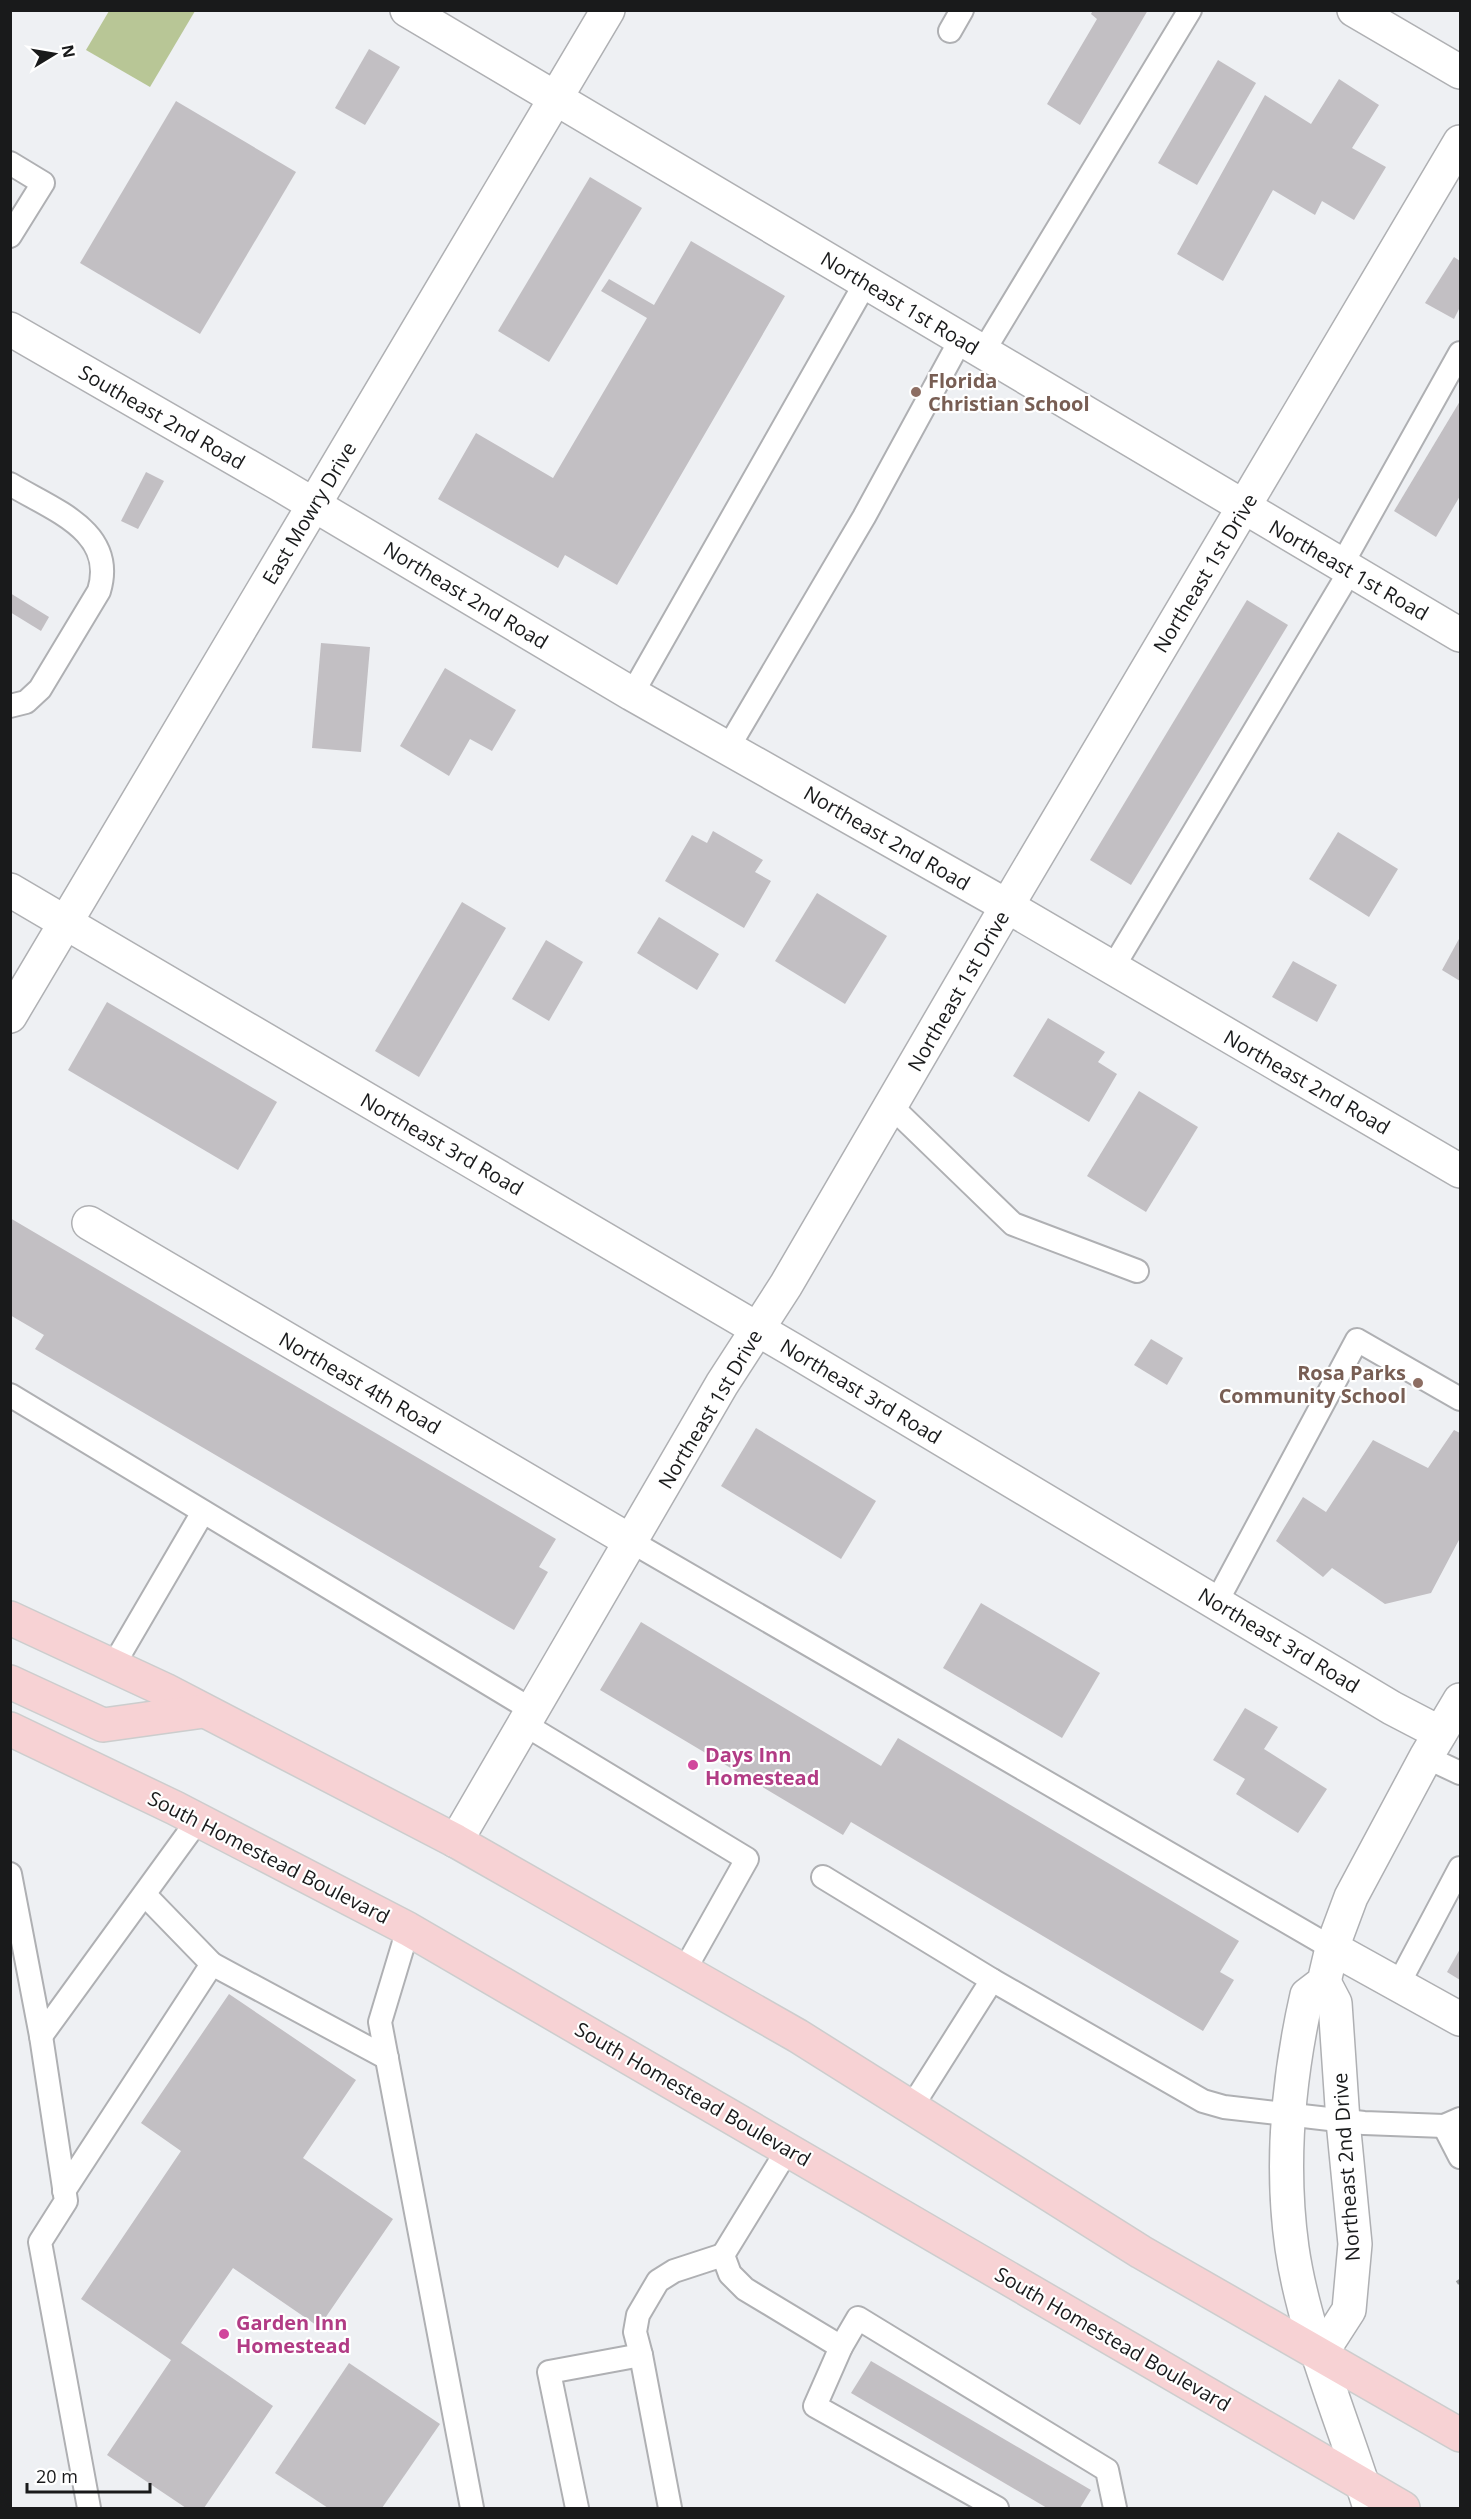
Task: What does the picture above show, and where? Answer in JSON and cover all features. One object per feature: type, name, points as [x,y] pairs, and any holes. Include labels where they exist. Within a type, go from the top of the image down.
[{"type":"highway","points":[[10,1618],[204,1711],[456,1841],[798,2036],[1141,2252],[1461,2435]]},
{"type":"highway","points":[[10,1682],[103,1725],[204,1711]]},
{"type":"highway","name":"South Homestead Boulevard","points":[[10,1729],[198,1820],[408,1929],[788,2149],[1366,2496],[1403,2508]]},
{"type":"street","name":"Northeast 1st Road","points":[[407,10],[1345,569],[1461,635]]},
{"type":"street","name":"East Mowry Drive","points":[[10,1016],[608,10]]},
{"type":"street","points":[[1354,10],[1461,72]]},
{"type":"street","name":"Northeast 1st Drive","points":[[456,1841],[722,1384],[891,1106],[1007,906],[1461,142]]},
{"type":"street","name":"Southeast 2nd Road","points":[[10,329],[314,505]]},
{"type":"street","name":"Northeast 2nd Road","points":[[314,505],[632,694],[1007,906],[1461,1171]]},
{"type":"street","name":"Northeast 3rd Road","points":[[10,890],[757,1329],[1392,1708],[1433,1745]]},
{"type":"street","name":"Northeast 4th Road","points":[[89,1223],[632,1542]]},
{"type":"street","points":[[1366,2496],[1320,2355],[1292,2248],[1286,2186],[1287,2115],[1293,2066],[1307,1995],[1324,1982],[1332,1948],[1351,1897],[1433,1745],[1461,1700]]},
{"type":"street","points":[[1332,1948],[1461,2019]]},
{"type":"street","name":"Northeast 2nd Drive","points":[[1320,2355],[1349,2310],[1354,2278],[1355,2244],[1342,2121],[1335,2003],[1324,1982]]},
{"type":"lane","points":[[950,31],[962,10]]},
{"type":"lane","points":[[728,748],[864,517],[1190,10]]},
{"type":"lane","points":[[10,163],[43,183],[10,236]]},
{"type":"lane","points":[[632,694],[866,282]]},
{"type":"lane","points":[[1112,969],[1345,569],[1461,353]]},
{"type":"lane","points":[[10,484],[80,527],[92,538],[101,552],[103,575],[99,591],[40,689],[26,702],[10,706]]},
{"type":"lane","points":[[891,1106],[1013,1224],[1137,1271]]},
{"type":"lane","points":[[1216,1603],[1357,1340],[1461,1399]]},
{"type":"lane","points":[[10,1395],[203,1512],[528,1717],[747,1859],[684,1971]]},
{"type":"lane","points":[[113,1666],[203,1512]]},
{"type":"lane","points":[[632,1542],[1332,1948]]},
{"type":"lane","points":[[1433,1745],[1461,1773]]},
{"type":"lane","points":[[41,2036],[198,1820]]},
{"type":"lane","points":[[1399,1983],[1461,1868]]},
{"type":"lane","points":[[10,1874],[41,2036],[66,2200],[40,2242],[89,2508]]},
{"type":"lane","points":[[823,1877],[992,1980],[1203,2101],[1224,2108],[1342,2121],[1453,2123],[1461,2157]]},
{"type":"lane","points":[[145,1894],[212,1964],[387,2058]]},
{"type":"lane","points":[[408,1929],[380,2022],[472,2508]]},
{"type":"lane","points":[[64,2191],[212,1964]]},
{"type":"lane","points":[[911,2108],[992,1980]]},
{"type":"lane","points":[[670,2508],[635,2332],[638,2315],[658,2281],[674,2271],[723,2255],[788,2149]]},
{"type":"lane","points":[[723,2255],[730,2274],[745,2289],[841,2347]]},
{"type":"lane","points":[[997,2508],[815,2406],[841,2347],[858,2318],[1107,2470],[1115,2508]]},
{"type":"lane","points":[[577,2508],[549,2372],[640,2355]]},
{"type":"green space","points":[[109,11],[195,11],[150,87],[86,50]]},
{"type":"building","points":[[1093,10],[1148,10],[1080,125],[1047,104],[1097,19],[1091,14]]},
{"type":"building","points":[[369,49],[400,67],[365,125],[335,108]]},
{"type":"building","points":[[1218,60],[1256,83],[1197,185],[1158,163]]},
{"type":"building","points":[[1339,79],[1379,105],[1352,148],[1386,167],[1354,220],[1322,201],[1315,215],[1273,190],[1223,281],[1177,254],[1265,95],[1311,124]]},
{"type":"building","points":[[176,101],[296,172],[200,334],[80,263]]},
{"type":"building","points":[[590,177],[642,208],[549,362],[498,331]]},
{"type":"building","points":[[691,241],[785,296],[617,585],[565,555],[558,568],[438,499],[476,433],[553,478],[647,318],[601,291],[609,279],[654,305]]},
{"type":"building","points":[[1454,257],[1460,261],[1460,307],[1454,319],[1425,303]]},
{"type":"building","points":[[1460,401],[1460,496],[1436,537],[1394,511]]},
{"type":"building","points":[[146,472],[164,481],[138,529],[121,521]]},
{"type":"building","points":[[10,593],[49,617],[41,631],[10,612]]},
{"type":"building","points":[[1247,600],[1288,625],[1131,885],[1090,860]]},
{"type":"building","points":[[321,643],[370,647],[361,752],[312,748]]},
{"type":"building","points":[[445,668],[516,710],[492,751],[470,739],[449,776],[400,746]]},
{"type":"building","points":[[713,831],[763,860],[755,872],[771,881],[744,928],[665,881],[692,835],[707,843]]},
{"type":"building","points":[[1338,832],[1398,869],[1369,917],[1309,879]]},
{"type":"building","points":[[817,893],[887,936],[845,1004],[775,961]]},
{"type":"building","points":[[462,902],[506,928],[419,1077],[375,1051]]},
{"type":"building","points":[[659,917],[719,954],[697,990],[637,953]]},
{"type":"building","points":[[1460,937],[1460,981],[1442,970]]},
{"type":"building","points":[[546,940],[583,962],[549,1021],[512,999]]},
{"type":"building","points":[[1293,961],[1337,985],[1317,1022],[1272,997]]},
{"type":"building","points":[[107,1002],[277,1102],[238,1170],[68,1070]]},
{"type":"building","points":[[1048,1018],[1105,1052],[1098,1062],[1117,1074],[1089,1122],[1013,1076]]},
{"type":"building","points":[[1139,1091],[1198,1127],[1146,1212],[1087,1176]]},
{"type":"building","points":[[10,1218],[556,1539],[539,1567],[548,1572],[514,1630],[35,1349],[44,1335],[10,1315]]},
{"type":"building","points":[[1151,1339],[1183,1358],[1167,1385],[1134,1365]]},
{"type":"building","points":[[756,1428],[876,1501],[841,1559],[721,1486]]},
{"type":"building","points":[[1454,1430],[1460,1433],[1460,1538],[1431,1593],[1385,1604],[1332,1568],[1323,1577],[1276,1541],[1303,1497],[1326,1512],[1373,1440],[1428,1468]]},
{"type":"building","points":[[981,1603],[1100,1673],[1062,1738],[943,1668]]},
{"type":"building","points":[[641,1622],[881,1766],[898,1738],[1239,1941],[1220,1972],[1234,1980],[1203,2031],[851,1822],[843,1835],[600,1690]]},
{"type":"building","points":[[1245,1708],[1278,1727],[1264,1749],[1327,1789],[1298,1833],[1236,1794],[1245,1779],[1213,1760]]},
{"type":"building","points":[[1460,1949],[1460,1980],[1447,1972]]},
{"type":"building","points":[[229,1994],[356,2080],[303,2158],[393,2219],[319,2327],[233,2268],[181,2343],[273,2406],[204,2508],[186,2508],[107,2455],[171,2360],[81,2299],[181,2151],[141,2123]]},
{"type":"building","points":[[871,2361],[1091,2490],[1080,2508],[1047,2508],[851,2393]]},
{"type":"building","points":[[349,2363],[440,2424],[382,2508],[328,2508],[275,2473]]},
{"type":"place","name":"Florida Christian School","points":[[916,392]]},
{"type":"place","name":"Rosa Parks Community School","points":[[1418,1383]]},
{"type":"place","name":"Days Inn Homestead","points":[[693,1765]]},
{"type":"place","name":"Garden Inn Homestead","points":[[224,2334]]}]
